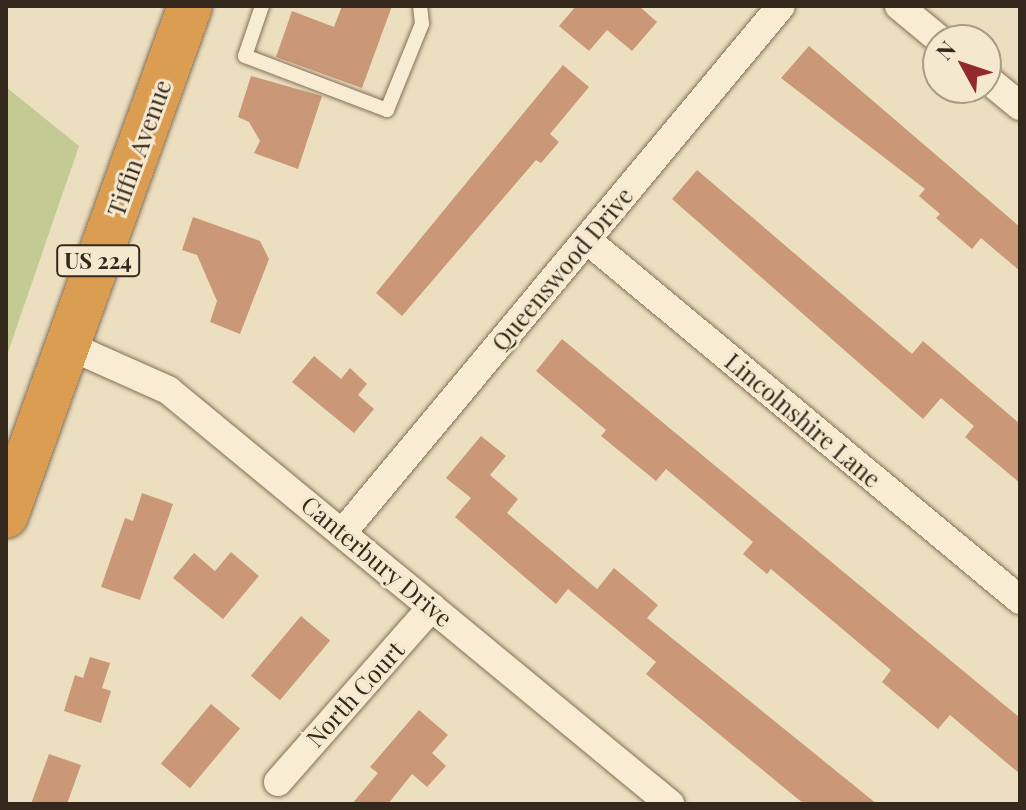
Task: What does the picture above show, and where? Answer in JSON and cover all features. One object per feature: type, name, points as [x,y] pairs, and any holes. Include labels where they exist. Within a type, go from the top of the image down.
[{"type":"highway","name":"Tiffin Avenue","points":[[6,516],[190,6]]},
{"type":"street","name":"Queenswood Drive","points":[[343,532],[781,6]]},
{"type":"street","points":[[899,6],[922,25]]},
{"type":"street","points":[[1002,91],[1020,106]]},
{"type":"street","name":"Lincolnshire Lane","points":[[587,240],[1020,600]]},
{"type":"street","name":"Canterbury Drive","points":[[67,345],[168,390],[432,607],[651,798]]},
{"type":"street","name":"North Court","points":[[278,782],[432,607]]},
{"type":"lane","points":[[262,6],[245,56],[387,110],[422,24],[420,6]]},
{"type":"green space","points":[[6,87],[79,146],[6,358]]},
{"type":"building","points":[[342,6],[392,6],[362,88],[276,57],[292,11],[334,27]]},
{"type":"building","points":[[576,6],[639,6],[657,22],[632,51],[607,30],[589,51],[559,26]]},
{"type":"building","points":[[809,46],[1020,227],[1020,271],[981,238],[972,249],[936,218],[940,214],[919,196],[925,189],[781,78]]},
{"type":"building","points":[[563,65],[589,87],[550,134],[559,142],[541,163],[536,160],[402,316],[376,293]]},
{"type":"building","points":[[251,76],[322,96],[298,169],[254,153],[260,141],[249,122],[238,117]]},
{"type":"building","points":[[697,170],[912,354],[923,341],[1020,424],[1020,483],[965,437],[974,426],[941,398],[923,419],[672,199]]},
{"type":"building","points":[[193,217],[260,241],[269,259],[240,334],[210,322],[217,301],[197,255],[182,250]]},
{"type":"building","points":[[562,339],[1020,718],[1020,774],[950,715],[938,729],[882,682],[891,670],[771,569],[767,574],[743,554],[753,542],[666,469],[656,481],[601,436],[606,430],[536,371]]},
{"type":"building","points":[[314,356],[341,379],[350,368],[367,384],[358,395],[374,409],[354,433],[292,382]]},
{"type":"building","points":[[481,436],[506,456],[490,475],[518,499],[507,513],[597,589],[614,568],[658,605],[647,618],[877,804],[804,804],[646,674],[656,662],[568,589],[556,604],[455,517],[471,498],[446,478]]},
{"type":"building","points":[[142,493],[173,504],[140,600],[101,587],[125,518],[133,521]]},
{"type":"building","points":[[231,552],[259,576],[223,619],[173,578],[194,553],[215,571]]},
{"type":"building","points":[[301,616],[330,640],[280,700],[251,676]]},
{"type":"building","points":[[90,657],[110,663],[102,688],[111,691],[101,723],[64,711],[75,675],[83,678]]},
{"type":"building","points":[[211,704],[240,728],[190,788],[161,764]]},
{"type":"building","points":[[419,710],[448,735],[432,753],[446,766],[427,787],[412,774],[388,804],[352,804],[378,773],[370,767]]},
{"type":"building","points":[[49,754],[81,765],[67,804],[31,804]]}]
